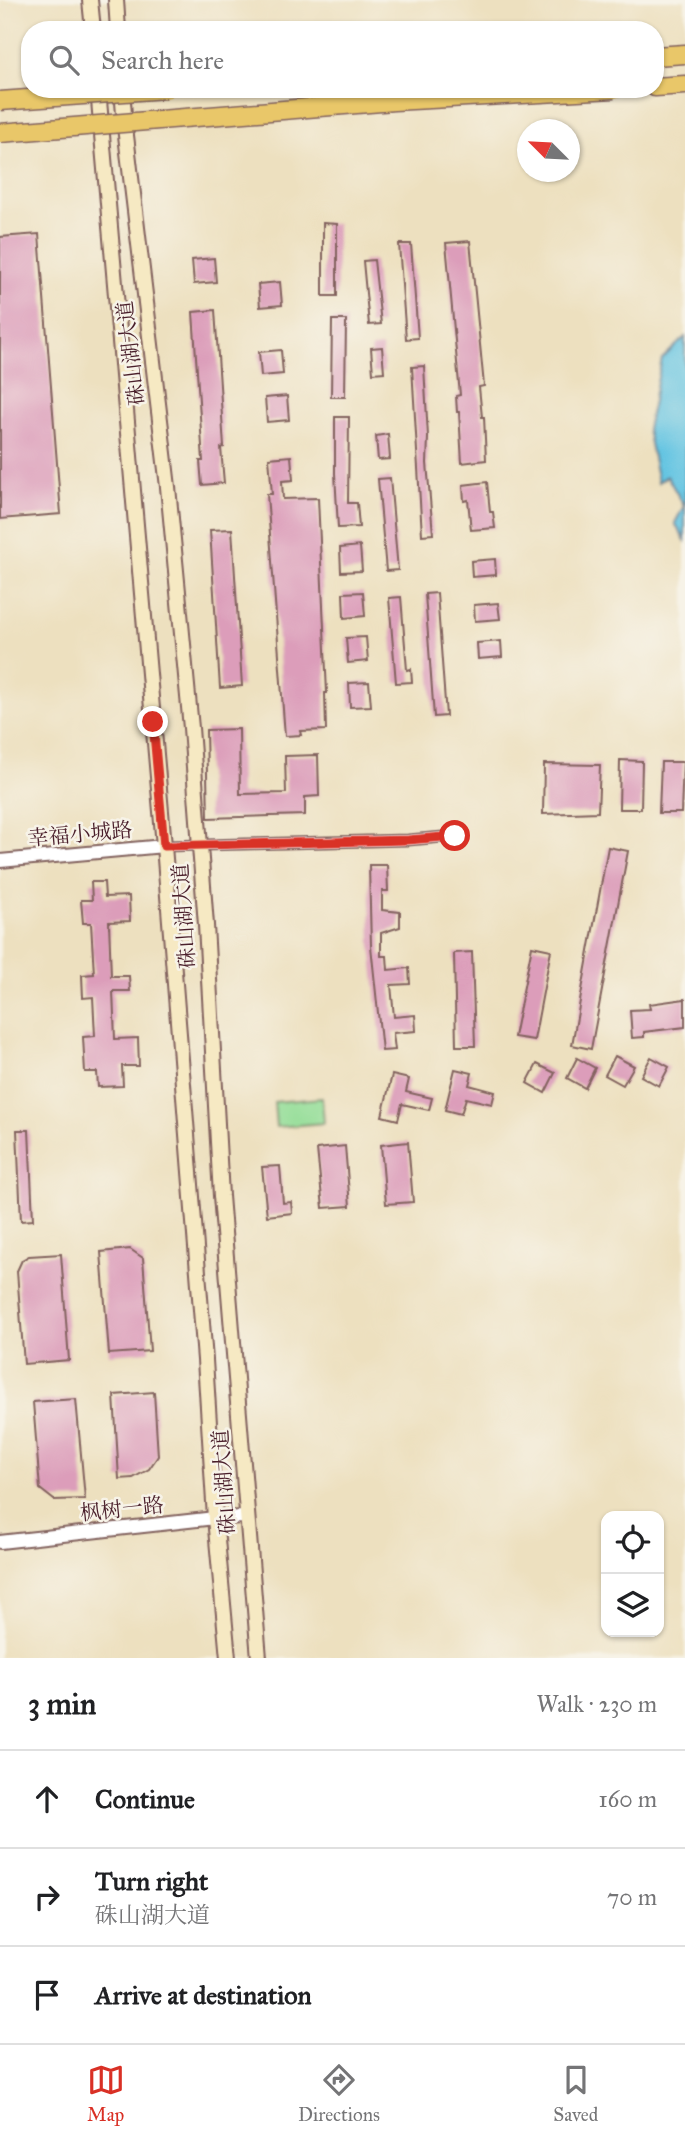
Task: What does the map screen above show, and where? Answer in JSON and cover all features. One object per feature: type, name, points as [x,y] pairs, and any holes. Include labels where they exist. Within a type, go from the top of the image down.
[{"type":"highway","points":[[664,55],[685,54]]},
{"type":"highway","points":[[664,86],[685,85]]},
{"type":"highway","points":[[0,101],[42,98]]},
{"type":"highway","points":[[0,134],[449,98]]},
{"type":"main road","points":[[90,0],[92,21]]},
{"type":"main road","points":[[116,0],[117,21]]},
{"type":"main road","points":[[664,79],[685,78]]},
{"type":"main road","name":"硃山湖大道","points":[[99,98],[164,846],[228,1658]]},
{"type":"main road","name":"硃山湖大道","points":[[123,98],[169,487],[200,845],[221,1196],[259,1658]]},
{"type":"main road","points":[[100,116],[375,98]]},
{"type":"street","points":[[164,846],[408,840],[455,836]]},
{"type":"street","name":"幸福小城路","points":[[0,861],[164,846]]},
{"type":"street","name":"枫树一路","points":[[0,1542],[215,1518],[248,1517]]},
{"type":"green space","points":[[322,1098],[324,1123],[276,1127],[274,1102]]},
{"type":"water","points":[[685,337],[685,540],[675,523],[684,506],[667,476],[658,482],[647,429],[662,359]]},
{"type":"building","points":[[323,223],[337,224],[337,296],[323,296]]},
{"type":"building","points":[[39,234],[61,514],[0,519],[0,237]]},
{"type":"building","points":[[470,241],[484,386],[479,387],[484,417],[486,460],[462,463],[456,396],[460,395],[446,243]]},
{"type":"building","points":[[399,244],[411,244],[418,338],[406,339]]},
{"type":"building","points":[[214,258],[216,282],[194,284],[192,260]]},
{"type":"building","points":[[374,260],[381,324],[369,325],[363,261]]},
{"type":"building","points":[[280,282],[282,305],[260,307],[258,284]]},
{"type":"building","points":[[215,310],[224,483],[202,485],[200,461],[203,461],[193,312]]},
{"type":"building","points":[[332,320],[346,320],[345,397],[331,397]]},
{"type":"building","points":[[382,347],[384,372],[373,373],[371,348]]},
{"type":"building","points":[[281,350],[283,374],[261,376],[259,352]]},
{"type":"building","points":[[424,366],[427,463],[433,534],[422,535],[412,367]]},
{"type":"building","points":[[287,396],[289,420],[267,422],[265,398]]},
{"type":"building","points":[[335,417],[349,417],[348,503],[357,503],[359,527],[338,528]]},
{"type":"building","points":[[388,434],[390,459],[378,460],[376,436]]},
{"type":"building","points":[[291,456],[293,480],[282,481],[283,499],[318,498],[327,693],[326,730],[300,731],[301,735],[285,736],[267,494],[272,494],[269,458]]},
{"type":"building","points":[[390,478],[398,570],[386,571],[378,479]]},
{"type":"building","points":[[487,482],[490,512],[493,512],[495,528],[471,530],[468,500],[464,501],[463,485]]},
{"type":"building","points":[[232,529],[242,686],[220,688],[210,530]]},
{"type":"building","points":[[360,546],[362,571],[341,572],[340,548]]},
{"type":"building","points":[[495,559],[496,575],[472,577],[471,561]]},
{"type":"building","points":[[363,592],[365,616],[344,618],[343,593]]},
{"type":"building","points":[[437,593],[446,716],[434,717],[425,594]]},
{"type":"building","points":[[401,597],[407,670],[411,669],[412,682],[396,683],[389,598]]},
{"type":"building","points":[[498,603],[500,619],[475,621],[474,605]]},
{"type":"building","points":[[366,637],[368,661],[348,663],[346,638]]},
{"type":"building","points":[[501,641],[502,657],[478,659],[477,643]]},
{"type":"building","points":[[369,682],[371,706],[350,707],[349,683]]},
{"type":"building","points":[[239,729],[240,794],[286,793],[285,756],[318,755],[319,796],[305,797],[305,815],[208,818],[206,730]]},
{"type":"building","points":[[620,760],[642,761],[641,809],[619,809]]},
{"type":"building","points":[[661,762],[683,762],[681,813],[659,813]]},
{"type":"building","points":[[544,764],[600,765],[598,812],[543,814]]},
{"type":"building","points":[[608,847],[628,851],[591,1049],[572,1045]]},
{"type":"building","points":[[369,865],[387,865],[388,891],[382,891],[382,910],[400,912],[400,927],[381,933],[381,956],[387,956],[388,970],[409,968],[410,984],[391,985],[394,1017],[415,1015],[416,1031],[393,1033],[395,1050],[382,1051],[371,946]]},
{"type":"building","points":[[91,882],[104,882],[105,897],[129,896],[130,921],[109,922],[111,976],[129,976],[130,991],[113,991],[115,1039],[138,1038],[139,1066],[122,1066],[123,1086],[98,1087],[97,1072],[85,1072],[83,1037],[95,1036],[93,997],[83,998],[82,975],[94,974],[91,923],[83,923],[81,900],[92,900]]},
{"type":"building","points":[[532,946],[551,950],[534,1040],[514,1037]]},
{"type":"building","points":[[472,952],[475,1046],[456,1046],[454,953]]},
{"type":"building","points":[[685,999],[685,1027],[644,1032],[644,1037],[632,1038],[630,1010],[650,1009],[649,1004]]},
{"type":"building","points":[[615,1056],[634,1066],[623,1085],[605,1075]]},
{"type":"building","points":[[651,1057],[669,1067],[659,1086],[641,1076]]},
{"type":"building","points":[[577,1058],[595,1068],[585,1088],[567,1078]]},
{"type":"building","points":[[537,1064],[555,1073],[545,1093],[527,1083]]},
{"type":"building","points":[[455,1069],[472,1073],[469,1085],[495,1092],[492,1104],[466,1098],[461,1114],[445,1110]]},
{"type":"building","points":[[392,1075],[409,1079],[406,1092],[432,1098],[429,1110],[402,1104],[398,1120],[382,1116]]},
{"type":"building","points":[[17,1130],[29,1130],[33,1220],[21,1221]]},
{"type":"building","points":[[408,1142],[413,1202],[386,1204],[381,1145]]},
{"type":"building","points":[[345,1146],[350,1206],[323,1208],[317,1149]]},
{"type":"building","points":[[280,1166],[283,1203],[291,1202],[292,1213],[267,1216],[262,1167]]},
{"type":"building","points":[[130,1249],[143,1258],[150,1351],[109,1354],[101,1252]]},
{"type":"building","points":[[61,1254],[69,1360],[24,1364],[17,1271],[22,1260],[29,1256]]},
{"type":"building","points":[[154,1392],[158,1456],[149,1469],[133,1478],[119,1479],[114,1395]]},
{"type":"building","points":[[76,1399],[85,1499],[54,1500],[40,1489],[33,1402]]},
{"type":"route","points":[[153,722],[164,846],[408,840],[455,836]]}]
